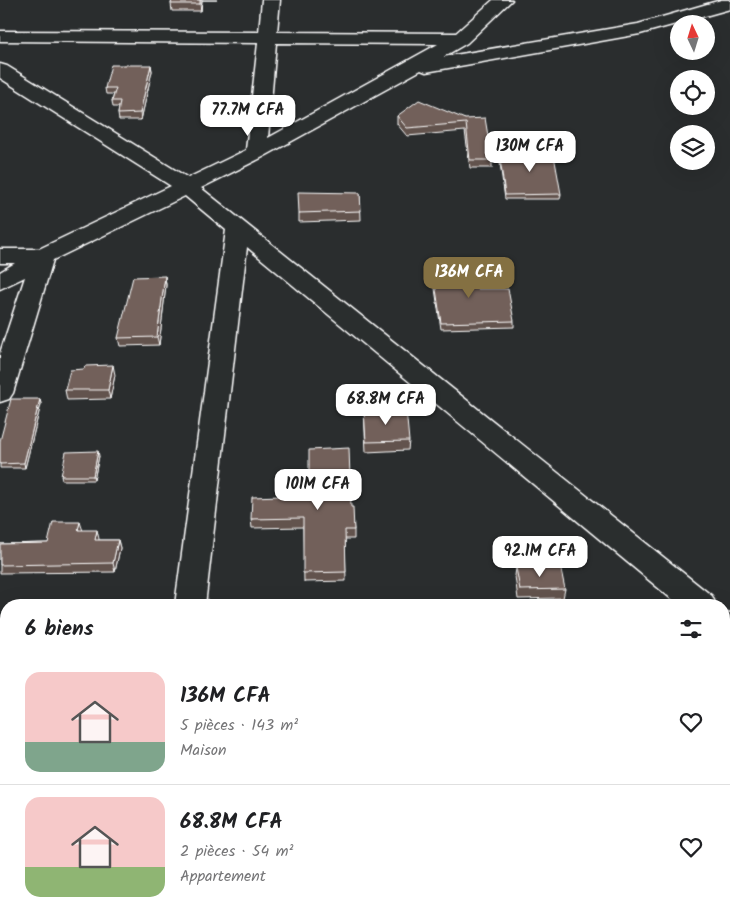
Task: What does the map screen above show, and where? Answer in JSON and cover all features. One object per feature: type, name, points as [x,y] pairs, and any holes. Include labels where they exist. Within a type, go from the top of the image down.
[{"type":"street","points":[[256,153],[271,0]]},
{"type":"street","points":[[0,282],[42,256],[256,153],[411,68],[461,39],[503,0]]},
{"type":"street","points":[[411,68],[640,29],[730,2]]},
{"type":"street","points":[[0,36],[461,39]]},
{"type":"street","points":[[0,70],[186,186],[694,599]]},
{"type":"street","points":[[191,599],[238,228]]},
{"type":"street","points":[[0,256],[42,256]]},
{"type":"street","points":[[0,393],[42,256]]},
{"type":"building","points":[[172,0],[200,0],[200,4],[171,4]]},
{"type":"building","points":[[111,65],[151,65],[140,113],[118,114],[120,101],[112,101],[116,88],[105,88]]},
{"type":"building","points":[[419,100],[465,119],[485,118],[492,160],[470,160],[466,123],[407,128],[397,116]]},
{"type":"building","points":[[553,150],[561,194],[505,195],[499,151]]},
{"type":"building","points":[[298,192],[360,193],[361,211],[299,213]]},
{"type":"building","points":[[473,268],[477,289],[508,289],[514,321],[441,323],[433,269]]},
{"type":"building","points":[[165,276],[157,337],[118,338],[133,277]]},
{"type":"building","points":[[113,365],[108,390],[65,390],[70,370],[84,369],[85,366]]},
{"type":"building","points":[[11,399],[40,399],[24,463],[0,464],[0,441]]},
{"type":"building","points":[[406,409],[409,441],[366,442],[364,410]]},
{"type":"building","points":[[349,448],[351,507],[353,507],[354,530],[345,530],[346,572],[303,573],[303,518],[251,519],[252,497],[309,495],[309,450]]},
{"type":"building","points":[[98,451],[93,476],[61,476],[66,452]]},
{"type":"building","points":[[53,522],[80,522],[78,530],[97,530],[95,540],[118,540],[113,563],[0,565],[0,544],[48,543]]},
{"type":"building","points":[[560,565],[565,589],[520,590],[516,567]]}]
